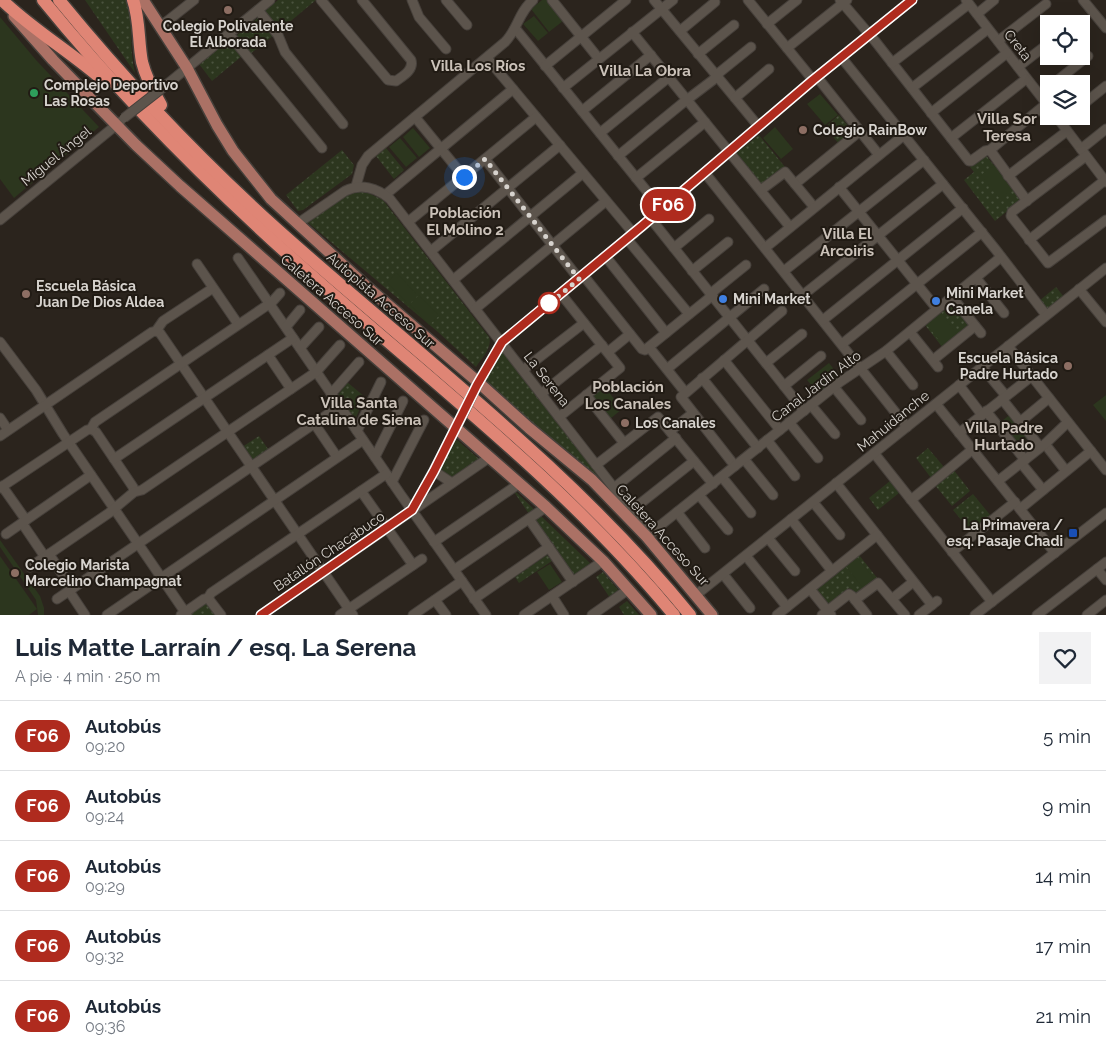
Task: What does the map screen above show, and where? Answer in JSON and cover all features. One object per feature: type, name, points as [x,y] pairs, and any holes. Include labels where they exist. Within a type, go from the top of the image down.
[{"type":"highway","points":[[2,0],[146,116]]},
{"type":"highway","name":"Autopista Acceso Sur","points":[[43,0],[100,67],[210,181],[270,238],[563,496],[623,557],[674,615]]},
{"type":"highway","name":"Autopista Acceso Sur","points":[[59,0],[123,74],[185,140],[277,229],[562,479],[628,545],[690,615]]},
{"type":"highway","points":[[133,0],[139,24],[142,62],[147,78],[162,106],[185,140]]},
{"type":"main road","name":"Caletera Acceso Sur","points":[[2,0],[41,48],[120,122],[186,192],[457,426],[520,483],[603,561],[651,615]]},
{"type":"main road","name":"Caletera Acceso Sur","points":[[143,0],[188,68],[233,151],[263,190],[297,224],[367,287],[529,428],[587,475],[649,535],[712,615]]},
{"type":"street","points":[[161,26],[194,0]]},
{"type":"street","name":"Miguel Ángel","points":[[0,220],[270,0]]},
{"type":"street","points":[[321,0],[388,80],[396,81],[410,70],[412,60],[362,0]]},
{"type":"street","points":[[412,0],[419,17],[446,49]]},
{"type":"street","points":[[446,0],[467,25]]},
{"type":"street","points":[[356,186],[361,168],[366,159],[508,40],[520,14],[533,0]]},
{"type":"street","points":[[552,0],[599,59]]},
{"type":"street","points":[[545,66],[626,0]]},
{"type":"street","points":[[654,0],[759,127]]},
{"type":"street","points":[[563,88],[672,0]]},
{"type":"street","points":[[748,0],[879,155]]},
{"type":"street","points":[[767,24],[797,0]]},
{"type":"street","name":"Batallón Chacabuco","points":[[412,510],[434,471],[477,383],[502,342],[912,0]]},
{"type":"street","points":[[976,14],[994,0]]},
{"type":"street","points":[[1083,0],[1105,25]]},
{"type":"street","points":[[787,48],[843,1],[970,161],[985,151],[990,150],[1040,112]]},
{"type":"street","points":[[680,31],[715,2]]},
{"type":"street","points":[[892,63],[967,2]]},
{"type":"street","name":"Creta","points":[[967,2],[1039,95]]},
{"type":"street","points":[[998,41],[1046,4]]},
{"type":"street","points":[[258,10],[278,36],[286,52],[343,124]]},
{"type":"street","points":[[698,54],[734,25]]},
{"type":"street","points":[[514,28],[662,210]]},
{"type":"street","points":[[912,88],[988,29]]},
{"type":"street","points":[[632,32],[790,227]]},
{"type":"street","points":[[229,34],[322,148]]},
{"type":"street","points":[[618,156],[752,47]]},
{"type":"street","points":[[1018,67],[1040,50]]},
{"type":"street","points":[[931,113],[1007,53]]},
{"type":"street","points":[[582,111],[651,55]]},
{"type":"street","points":[[842,57],[1046,315]]},
{"type":"street","points":[[487,58],[606,201],[688,314]]},
{"type":"street","points":[[1064,75],[1077,65]]},
{"type":"street","points":[[735,98],[770,69]]},
{"type":"street","points":[[600,133],[669,77]]},
{"type":"street","points":[[951,138],[1026,79]]},
{"type":"street","points":[[1090,99],[1106,86]]},
{"type":"street","points":[[297,224],[345,191],[356,186],[373,189],[385,195],[513,89]]},
{"type":"street","points":[[415,117],[464,177]]},
{"type":"street","points":[[408,222],[536,117]]},
{"type":"street","points":[[636,178],[705,122]]},
{"type":"street","points":[[1030,240],[1105,178],[1064,125]]},
{"type":"street","points":[[1106,130],[1084,153],[1011,214],[1048,263],[1106,220]]},
{"type":"street","points":[[1008,176],[1067,131]]},
{"type":"street","points":[[795,184],[860,132]]},
{"type":"street","points":[[765,248],[904,135]]},
{"type":"street","points":[[431,251],[560,145]]},
{"type":"street","points":[[990,150],[1027,201]]},
{"type":"street","points":[[485,159],[552,245],[630,334],[667,369],[693,413],[735,466]]},
{"type":"street","points":[[784,271],[924,160]]},
{"type":"street","points":[[761,190],[785,172],[814,208]]},
{"type":"street","points":[[454,280],[583,173]]},
{"type":"street","points":[[705,173],[907,427]]},
{"type":"street","points":[[803,295],[943,184]]},
{"type":"street","points":[[839,187],[937,309]]},
{"type":"street","name":"La Serena","points":[[385,195],[454,280],[632,510],[649,535]]},
{"type":"street","points":[[475,308],[606,201]]},
{"type":"street","points":[[822,320],[963,208]]},
{"type":"street","points":[[651,219],[784,386],[835,434]]},
{"type":"street","points":[[674,248],[709,219]]},
{"type":"street","points":[[842,344],[982,232]]},
{"type":"street","points":[[692,271],[728,242]]},
{"type":"street","points":[[606,257],[666,333]]},
{"type":"street","name":"Canal Jardin Alto","points":[[649,535],[834,386],[886,352],[1001,257]]},
{"type":"street","points":[[238,258],[374,457],[486,615]]},
{"type":"street","points":[[197,264],[238,324]]},
{"type":"street","points":[[646,348],[746,265]]},
{"type":"street","name":"Mahuidanche","points":[[696,595],[1106,268]]},
{"type":"street","points":[[976,278],[1004,313]]},
{"type":"street","points":[[0,436],[156,331],[163,321],[213,288]]},
{"type":"street","points":[[667,369],[764,289]]},
{"type":"street","points":[[1080,289],[1106,322]]},
{"type":"street","points":[[85,615],[71,590],[1,487],[68,442],[91,429],[95,422],[269,303],[280,293]]},
{"type":"street","points":[[559,417],[620,368],[561,294]]},
{"type":"street","points":[[910,332],[936,364],[978,329],[952,297]]},
{"type":"street","points":[[286,327],[300,310]]},
{"type":"street","points":[[683,394],[782,311]]},
{"type":"street","points":[[523,370],[584,323]]},
{"type":"street","points":[[300,348],[319,327]]},
{"type":"street","points":[[156,331],[160,333],[351,612]]},
{"type":"street","points":[[541,394],[605,348],[630,334]]},
{"type":"street","points":[[766,363],[802,334]]},
{"type":"street","points":[[114,459],[293,338]]},
{"type":"street","points":[[0,342],[45,404],[68,442],[162,578],[184,614],[208,598],[211,593],[386,474]]},
{"type":"street","points":[[30,568],[109,513],[134,492],[142,490],[316,372],[340,345]]},
{"type":"street","points":[[1008,346],[1106,470]]},
{"type":"street","points":[[886,352],[913,385]]},
{"type":"street","points":[[268,355],[291,389]]},
{"type":"street","points":[[784,386],[821,356]]},
{"type":"street","points":[[724,360],[780,430]]},
{"type":"street","points":[[332,394],[359,362]]},
{"type":"street","points":[[982,367],[1020,422],[1066,472]]},
{"type":"street","points":[[959,432],[1032,376]]},
{"type":"street","points":[[702,378],[758,448]]},
{"type":"street","points":[[357,431],[381,382]]},
{"type":"street","points":[[959,385],[984,413],[1043,490]]},
{"type":"street","points":[[834,386],[861,420]]},
{"type":"street","points":[[586,395],[624,443]]},
{"type":"street","points":[[1020,422],[1049,398]]},
{"type":"street","points":[[374,457],[403,400]]},
{"type":"street","points":[[936,404],[1055,553]]},
{"type":"street","points":[[57,599],[340,406]]},
{"type":"street","points":[[614,488],[673,435],[693,413]]},
{"type":"street","points":[[596,465],[658,417],[713,484]]},
{"type":"street","points":[[0,418],[8,430]]},
{"type":"street","points":[[392,482],[424,420]]},
{"type":"street","points":[[789,422],[818,458]]},
{"type":"street","points":[[998,481],[1042,446],[1068,422]]},
{"type":"street","points":[[314,423],[337,457]]},
{"type":"street","points":[[91,429],[96,432],[133,487],[134,492]]},
{"type":"street","points":[[107,615],[363,440]]},
{"type":"street","points":[[767,440],[796,476]]},
{"type":"street","points":[[911,500],[972,450]]},
{"type":"street","points":[[952,552],[1043,490],[1092,451]]},
{"type":"street","points":[[874,453],[992,602]]},
{"type":"street","name":"Batallón Chacabuco","points":[[261,615],[490,457]]},
{"type":"street","points":[[744,459],[773,495]]},
{"type":"street","points":[[632,510],[694,461]]},
{"type":"street","points":[[434,471],[452,483]]},
{"type":"street","points":[[6,534],[91,475]]},
{"type":"street","points":[[722,477],[751,513]]},
{"type":"street","points":[[434,542],[520,483]]},
{"type":"street","points":[[836,483],[914,582],[934,603],[919,615]]},
{"type":"street","points":[[361,491],[413,565]]},
{"type":"street","points":[[699,495],[728,530]]},
{"type":"street","points":[[813,502],[840,535]]},
{"type":"street","points":[[454,570],[546,507]]},
{"type":"street","points":[[677,512],[705,548]]},
{"type":"street","points":[[975,615],[1106,513]]},
{"type":"street","points":[[529,519],[572,582]]},
{"type":"street","points":[[791,520],[832,571]]},
{"type":"street","points":[[777,615],[877,535]]},
{"type":"street","points":[[768,538],[795,571]]},
{"type":"street","points":[[474,599],[549,547]]},
{"type":"street","points":[[746,556],[787,607]]},
{"type":"street","points":[[340,615],[351,612],[422,559]]},
{"type":"street","points":[[524,615],[603,561]]},
{"type":"street","points":[[1037,615],[1106,562]]},
{"type":"street","points":[[1097,568],[1106,580]]},
{"type":"street","points":[[723,574],[750,608]]},
{"type":"street","points":[[413,615],[462,581]]},
{"type":"street","points":[[892,599],[914,582]]},
{"type":"street","points":[[853,597],[878,583],[905,615]]},
{"type":"street","points":[[810,588],[827,614],[847,595],[853,597],[867,615]]},
{"type":"street","points":[[592,615],[629,589]]},
{"type":"street","points":[[552,596],[564,615]]},
{"type":"street","points":[[208,598],[221,615]]},
{"type":"street","points":[[435,600],[446,615]]},
{"type":"street","points":[[1091,614],[1106,600]]},
{"type":"green space","points":[[85,0],[128,0],[135,73]]},
{"type":"green space","points":[[278,0],[316,0],[280,30],[265,11]]},
{"type":"green space","points":[[542,0],[547,0],[563,21],[549,32],[531,9]]},
{"type":"green space","points":[[260,16],[275,34],[249,55],[236,36]]},
{"type":"green space","points":[[534,16],[548,33],[538,41],[523,24]]},
{"type":"green space","name":"Complejo Deportivo Las Rosas","points":[[0,17],[36,60],[99,127],[14,198],[0,179]]},
{"type":"green space","points":[[229,40],[242,56],[212,81],[199,64]]},
{"type":"green space","points":[[820,94],[838,115],[825,125],[807,104]]},
{"type":"green space","points":[[839,115],[853,132],[839,144],[825,127]]},
{"type":"green space","points":[[775,127],[793,149],[781,159],[763,138]]},
{"type":"green space","points":[[413,128],[430,148],[419,157],[403,137]]},
{"type":"green space","points":[[759,135],[785,167],[759,187],[734,155]]},
{"type":"green space","points":[[400,138],[417,158],[406,167],[389,147]]},
{"type":"green space","points":[[386,148],[404,170],[394,179],[376,156]]},
{"type":"green space","points":[[342,150],[354,165],[352,174],[303,210],[298,211],[286,195]]},
{"type":"green space","points":[[985,154],[1021,200],[995,221],[964,180],[974,172],[970,167]]},
{"type":"green space","points":[[995,165],[1013,188],[1000,199],[981,175]]},
{"type":"green space","points":[[364,191],[383,200],[489,337],[488,349],[476,367],[438,332],[306,221],[352,192]]},
{"type":"green space","points":[[397,273],[416,294],[407,303],[387,282]]},
{"type":"green space","points":[[1056,287],[1064,297],[1047,311],[1039,301]]},
{"type":"green space","points":[[419,295],[439,316],[429,325],[410,304]]},
{"type":"green space","points":[[953,303],[973,326],[943,348],[925,325]]},
{"type":"green space","points":[[941,313],[959,337],[945,348],[927,325]]},
{"type":"green space","points":[[502,349],[607,486],[574,456],[525,418],[483,379]]},
{"type":"green space","points":[[829,363],[840,377],[819,394],[807,380]]},
{"type":"green space","points":[[347,382],[365,397],[354,422],[337,397]]},
{"type":"green space","points":[[604,386],[622,409],[610,419],[592,396]]},
{"type":"green space","points":[[1106,395],[1106,421],[1093,405]]},
{"type":"green space","points":[[1012,413],[1029,437],[1015,447],[998,424]]},
{"type":"green space","points":[[259,436],[268,449],[252,461],[242,447]]},
{"type":"green space","points":[[455,438],[479,459],[451,480],[436,471]]},
{"type":"green space","points":[[928,448],[944,467],[931,478],[916,458]]},
{"type":"green space","points":[[953,469],[970,491],[952,506],[934,484]]},
{"type":"green space","points":[[890,481],[899,493],[878,510],[869,498]]},
{"type":"green space","points":[[515,491],[591,564],[572,577]]},
{"type":"green space","points":[[973,494],[991,516],[971,532],[953,510]]},
{"type":"green space","points":[[0,540],[40,596],[44,615],[38,615],[36,600],[0,547]]},
{"type":"green space","points":[[547,555],[552,561],[519,583],[515,577]]},
{"type":"green space","points":[[859,555],[878,579],[856,596],[849,588],[828,605],[816,590]]},
{"type":"green space","points":[[0,556],[37,609],[29,615],[0,615]]},
{"type":"green space","points":[[857,557],[874,579],[863,588],[846,566]]},
{"type":"green space","points":[[550,564],[562,582],[549,590],[537,572]]},
{"type":"green space","points":[[603,572],[619,591],[610,598],[596,577]]},
{"type":"green space","points":[[207,601],[216,615],[191,615],[190,613]]},
{"type":"green space","points":[[627,601],[639,615],[624,615],[619,607]]},
{"type":"bus line","name":"F06","points":[[261,615],[412,510],[419,500],[477,385],[502,342],[813,80],[912,0]]},
{"type":"place","name":"Colegio Polivalente El Alborada","points":[[228,10]]},
{"type":"place","name":"Complejo Deportivo Las Rosas","points":[[34,93]]},
{"type":"place","name":"Colegio RainBow","points":[[803,130]]},
{"type":"place","name":"Escuela Básica Juan De Dios Aldea","points":[[26,294]]},
{"type":"place","name":"Mini Market","points":[[723,299]]},
{"type":"place","name":"Mini Market Canela","points":[[936,301]]},
{"type":"place","name":"Escuela Básica Padre Hurtado","points":[[1068,366]]},
{"type":"place","name":"Los Canales","points":[[625,423]]},
{"type":"place","name":"La Primavera / esq. Pasaje Chadi","points":[[1073,533]]},
{"type":"place","name":"Colegio Marista Marcelino Champagnat","points":[[15,573]]},
{"type":"district","name":"Villa Los Ríos","points":[[478,66]]},
{"type":"district","name":"Villa La Obra","points":[[645,71]]},
{"type":"district","name":"Villa Sor Teresa","points":[[1007,128]]},
{"type":"district","name":"Población El Molino 2","points":[[465,222]]},
{"type":"district","name":"Villa El Arcoiris","points":[[847,242]]},
{"type":"district","name":"Población Los Canales","points":[[628,396]]},
{"type":"district","name":"Villa Santa Catalina de Siena","points":[[359,412]]},
{"type":"district","name":"Villa Padre Hurtado","points":[[1004,436]]},
{"type":"route","points":[[464,177],[485,159],[579,279],[548,305],[549,303]]}]
